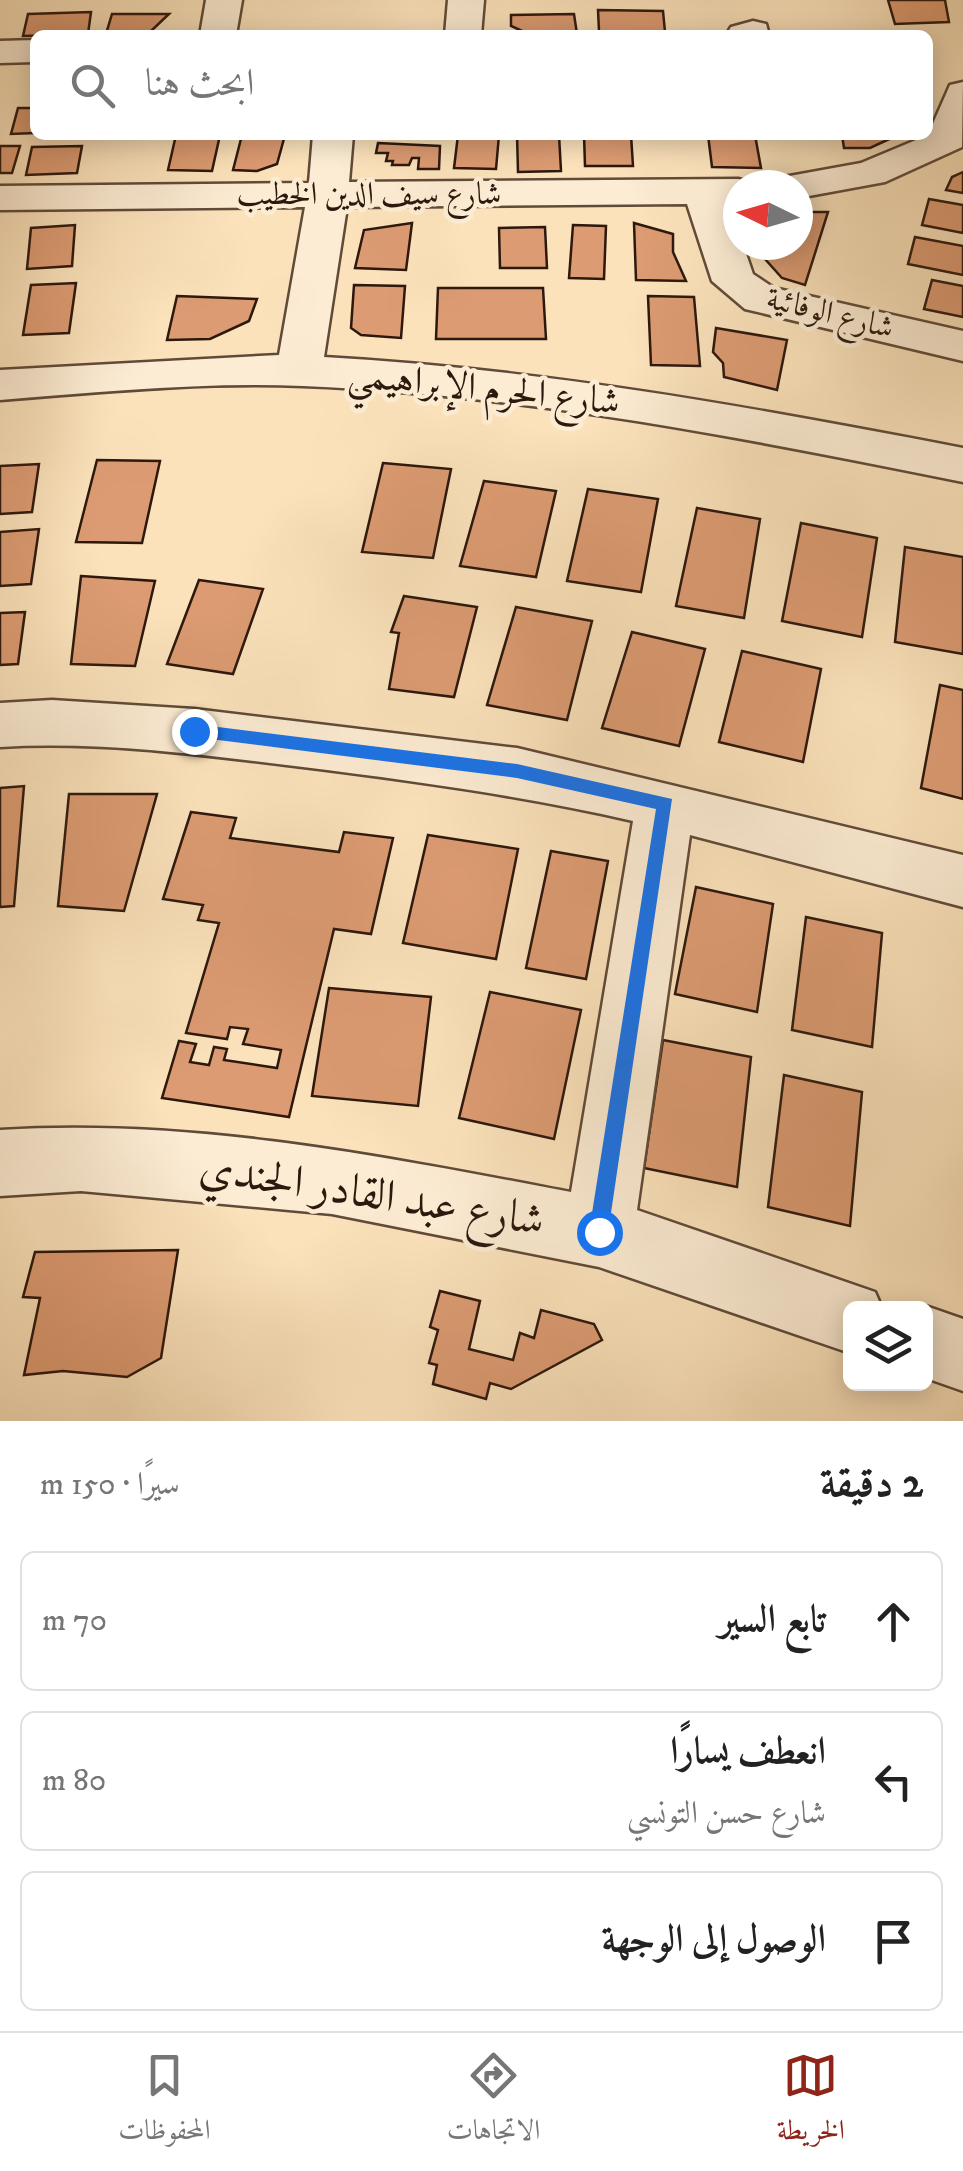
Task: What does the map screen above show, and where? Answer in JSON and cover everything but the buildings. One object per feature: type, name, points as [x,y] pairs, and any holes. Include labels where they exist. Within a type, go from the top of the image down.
[{"type":"street","points":[[219,30],[224,0]]},
{"type":"street","points":[[463,30],[466,0]]},
{"type":"street","points":[[0,52],[30,51]]},
{"type":"street","points":[[813,183],[871,173],[955,140],[963,93]]},
{"type":"street","points":[[299,370],[328,194],[333,140]]},
{"type":"street","name":"شارع سيف الدين الخطيب","points":[[0,198],[721,192]]},
{"type":"street","name":"شارع الوفائية","points":[[721,192],[734,281],[744,291],[760,299],[963,346]]},
{"type":"street","name":"شارع الحرم الإبراهيمي","points":[[0,385],[299,370],[422,378],[711,417],[963,465]]},
{"type":"street","name":"شارع الحرم الإبراهيمي","points":[[0,412],[245,407],[394,409],[548,425],[874,480],[963,500]]},
{"type":"street","points":[[0,725],[52,722],[176,730],[344,747],[517,771],[666,804],[963,882]]},
{"type":"street","points":[[599,1232],[666,804]]},
{"type":"street","name":"شارع عبد القادر الجندي","points":[[0,1163],[81,1158],[332,1180],[599,1232],[843,1315]]},
{"type":"street","points":[[933,1344],[963,1355]]},
{"type":"route","points":[[194,731],[517,771],[666,804],[599,1232]]}]
